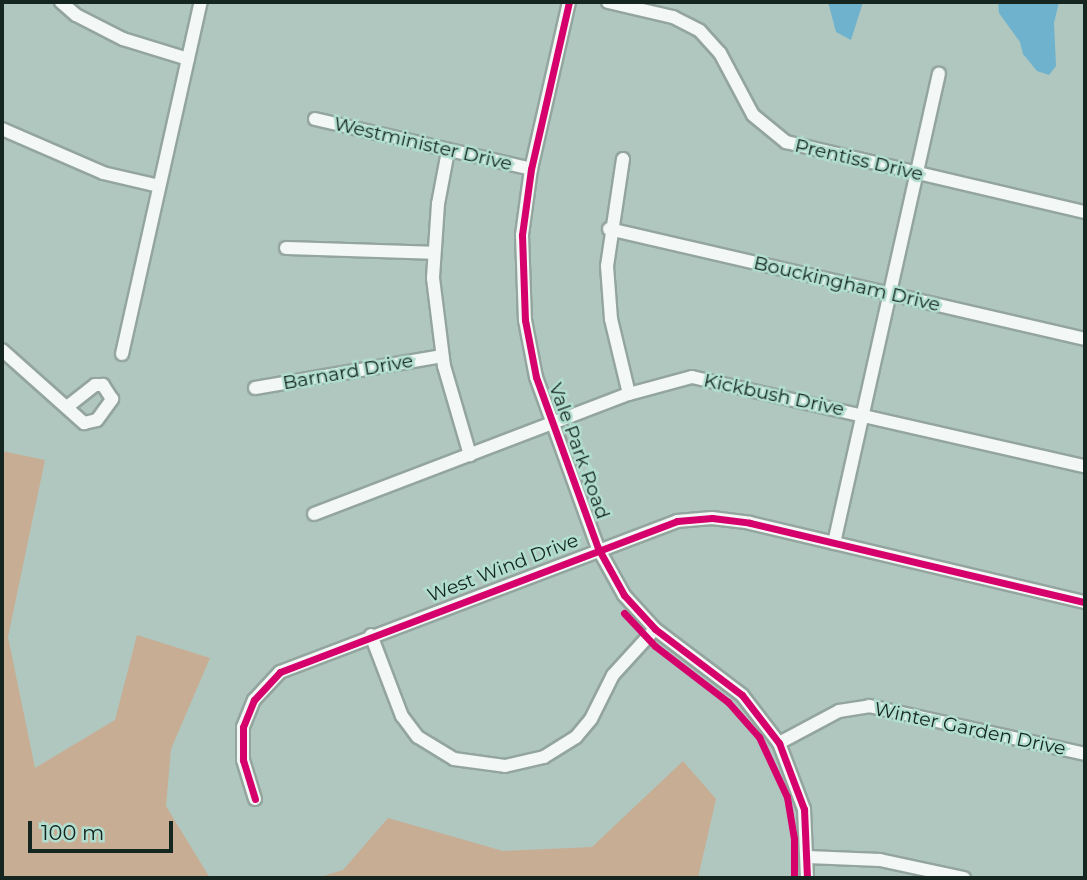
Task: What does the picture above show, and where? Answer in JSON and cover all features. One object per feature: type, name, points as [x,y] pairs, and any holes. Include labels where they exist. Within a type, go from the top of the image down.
[{"type":"street","points":[[61,2],[83,19],[124,39],[188,59]]},
{"type":"street","points":[[122,354],[201,2]]},
{"type":"street","name":"Vale Park Road","points":[[569,2],[531,169],[522,234],[523,297],[531,357],[551,424],[598,548],[624,595],[655,629],[730,684],[779,743],[800,794],[808,857],[807,878]]},
{"type":"street","name":"Prentiss Drive","points":[[608,2],[673,18],[700,31],[720,53],[753,115],[780,139],[1085,212]]},
{"type":"street","points":[[834,543],[939,74]]},
{"type":"street","name":"Westminister Drive","points":[[315,119],[531,169]]},
{"type":"street","points":[[2,129],[103,173],[159,186]]},
{"type":"street","points":[[448,151],[433,253],[442,356],[470,455]]},
{"type":"street","points":[[623,159],[609,229],[609,305],[629,394]]},
{"type":"street","name":"Bouckingham Drive","points":[[609,229],[1085,339]]},
{"type":"street","points":[[286,248],[433,253]]},
{"type":"street","points":[[2,350],[67,407]]},
{"type":"street","name":"Barnard Drive","points":[[255,388],[442,356]]},
{"type":"street","name":"Kickbush Drive","points":[[314,514],[629,394],[692,377],[1085,466]]},
{"type":"street","name":"West Wind Drive","points":[[255,799],[241,748],[246,717],[258,694],[287,668],[598,548],[677,521],[712,518],[834,543],[1085,602]]},
{"type":"street","points":[[371,635],[412,731],[446,756],[497,766],[544,757],[576,737],[591,719],[613,675],[655,629]]},
{"type":"street","name":"Winter Garden Drive","points":[[779,743],[839,711],[869,706],[1085,754]]},
{"type":"street","points":[[808,857],[880,860],[964,878]]},
{"type":"shaded area","points":[[2,451],[45,460],[8,637],[35,768],[115,720],[137,635],[210,658],[171,749],[166,806],[210,878],[2,878]]},
{"type":"shaded area","points":[[683,761],[716,799],[698,878],[317,878],[343,870],[388,818],[503,851],[592,847]]},
{"type":"water","points":[[828,2],[863,2],[851,40],[836,32]]},
{"type":"water","points":[[998,2],[1059,2],[1054,23],[1056,66],[1049,75],[1037,71],[1023,54],[1020,42],[999,13]]},
{"type":"cycle path","points":[[569,2],[531,169],[522,235],[525,320],[536,377],[598,548],[624,595],[655,629],[742,695],[779,743],[804,809],[807,878]]},
{"type":"cycle path","points":[[255,799],[243,760],[243,727],[254,700],[280,672],[677,521],[712,518],[750,523],[1085,602]]},
{"type":"cycle path","points":[[624,613],[655,646],[728,702],[759,737],[787,797],[794,839],[794,878]]}]
